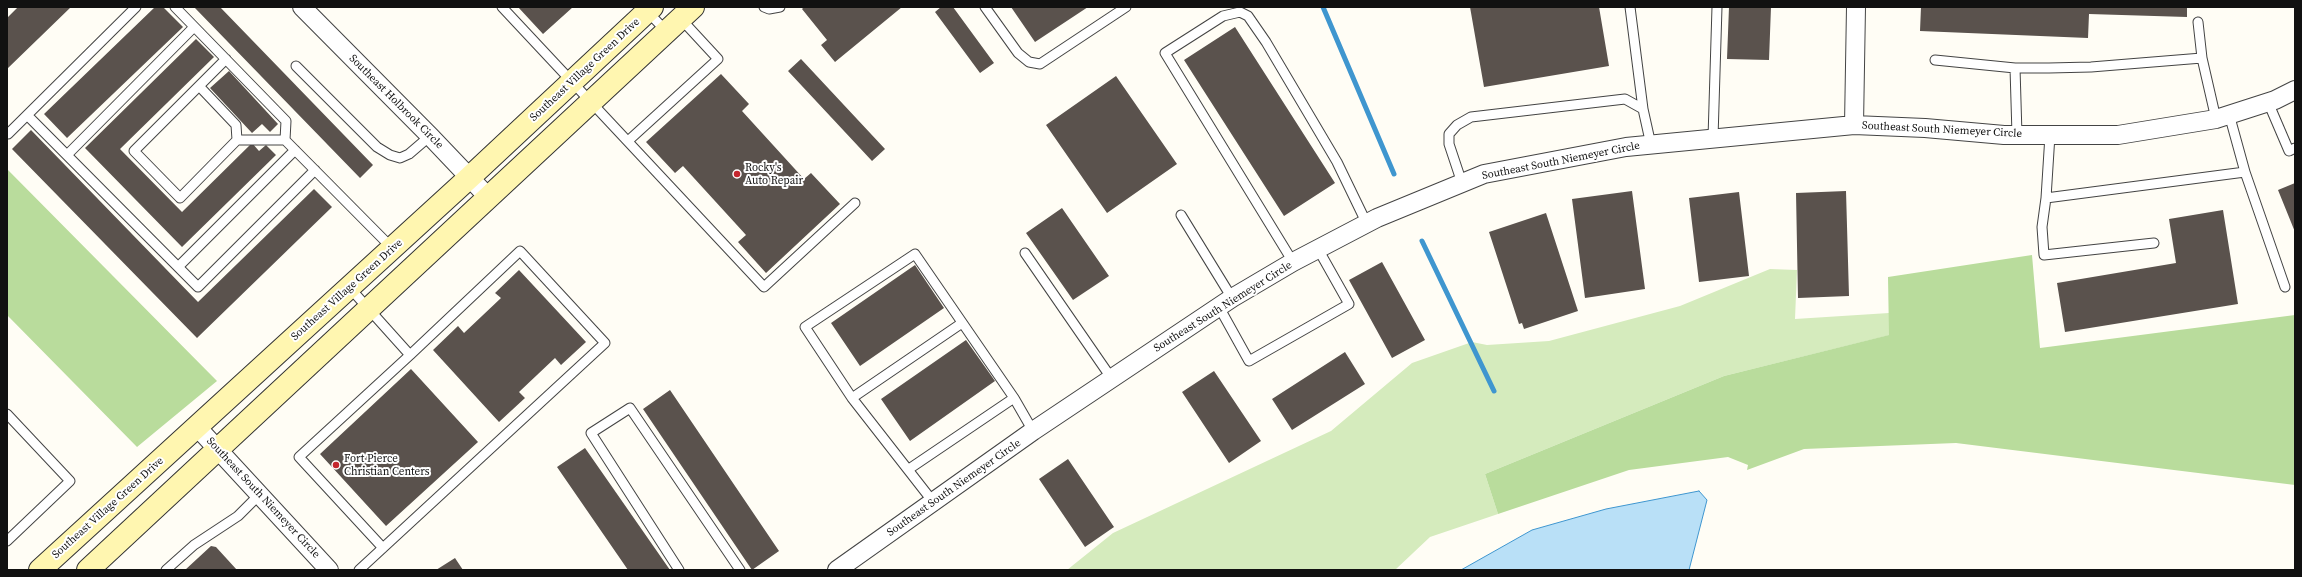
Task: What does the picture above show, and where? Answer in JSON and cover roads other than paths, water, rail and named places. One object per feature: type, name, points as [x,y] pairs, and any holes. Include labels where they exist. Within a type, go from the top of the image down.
[{"type":"street","name":"Southeast Holbrook Circle","points":[[302,7],[430,136],[489,198]]},
{"type":"street","points":[[1854,125],[1856,7]]},
{"type":"street","name":"Southeast Village Green Drive","points":[[40,570],[470,177],[572,82],[648,8]]},
{"type":"street","points":[[88,570],[680,19]]},
{"type":"street","name":"Southeast South Niemeyer Circle","points":[[837,570],[1033,432],[1225,303],[1293,262],[1377,218],[1484,174],[1626,147],[1854,125],[1925,128],[2017,135],[2118,135],[2222,117],[2268,102],[2295,90]]},
{"type":"street","name":"Southeast South Niemeyer Circle","points":[[197,427],[329,570]]},
{"type":"lane","points":[[8,134],[136,7]]},
{"type":"lane","points":[[175,7],[286,121],[285,140]]},
{"type":"lane","points":[[502,7],[764,287],[855,204]]},
{"type":"lane","points":[[764,7],[769,9],[780,7]]},
{"type":"lane","points":[[985,7],[1018,53],[1029,62],[1040,64],[1126,7]]},
{"type":"lane","points":[[1630,7],[1643,109],[1651,145]]},
{"type":"lane","points":[[1714,138],[1717,7]]},
{"type":"lane","points":[[628,142],[718,59],[680,19],[648,8]]},
{"type":"lane","points":[[1293,262],[1165,53],[1224,16],[1240,12],[1248,16],[1266,42],[1337,162],[1367,224]]},
{"type":"lane","points":[[2198,22],[2202,58],[2222,117],[2245,172],[2285,287]]},
{"type":"lane","points":[[67,155],[194,27]]},
{"type":"lane","points":[[1935,60],[2015,68],[2091,67],[2202,58]]},
{"type":"lane","points":[[226,59],[134,151],[180,198],[238,140],[285,140],[392,248]]},
{"type":"lane","points":[[296,66],[377,147],[390,155],[400,158],[409,154],[430,136]]},
{"type":"lane","points":[[2015,68],[2017,135]]},
{"type":"lane","points":[[199,86],[236,125],[238,140]]},
{"type":"lane","points":[[1462,183],[1449,144],[1449,134],[1457,125],[1471,117],[1625,99],[1643,109]]},
{"type":"lane","points":[[2268,102],[2289,151],[2295,148]]},
{"type":"lane","points":[[27,115],[198,287],[315,170]]},
{"type":"lane","points":[[2050,135],[2046,198],[2042,227],[2044,255],[2154,243]]},
{"type":"lane","points":[[178,267],[295,150]]},
{"type":"lane","points":[[2046,198],[2245,172]]},
{"type":"lane","points":[[1181,215],[1225,303],[1249,361],[1349,304],[1318,249]]},
{"type":"lane","points":[[359,570],[384,548],[605,343],[520,251],[300,458],[384,548]]},
{"type":"lane","points":[[1025,253],[1112,379]]},
{"type":"lane","points":[[934,503],[909,469],[852,398],[804,327],[915,254],[1014,398],[1033,432]]},
{"type":"lane","points":[[349,287],[410,354]]},
{"type":"lane","points":[[852,398],[962,323]]},
{"type":"lane","points":[[909,469],[1014,398]]},
{"type":"lane","points":[[680,570],[592,433],[630,408],[740,570]]},
{"type":"lane","points":[[7,414],[70,480],[7,541]]},
{"type":"lane","points":[[166,570],[194,545],[238,516],[260,494]]},
{"type":"water","points":[[1699,491],[1707,500],[1689,570],[1461,570],[1532,530],[1606,509]]},
{"type":"waterway","points":[[1323,7],[1394,174]]},
{"type":"waterway","points":[[1422,241],[1494,391]]},
{"type":"place","name":"Rocky's Auto Repair","points":[[737,174]]},
{"type":"place","name":"Fort Pierce Christian Centers","points":[[336,465]]}]
